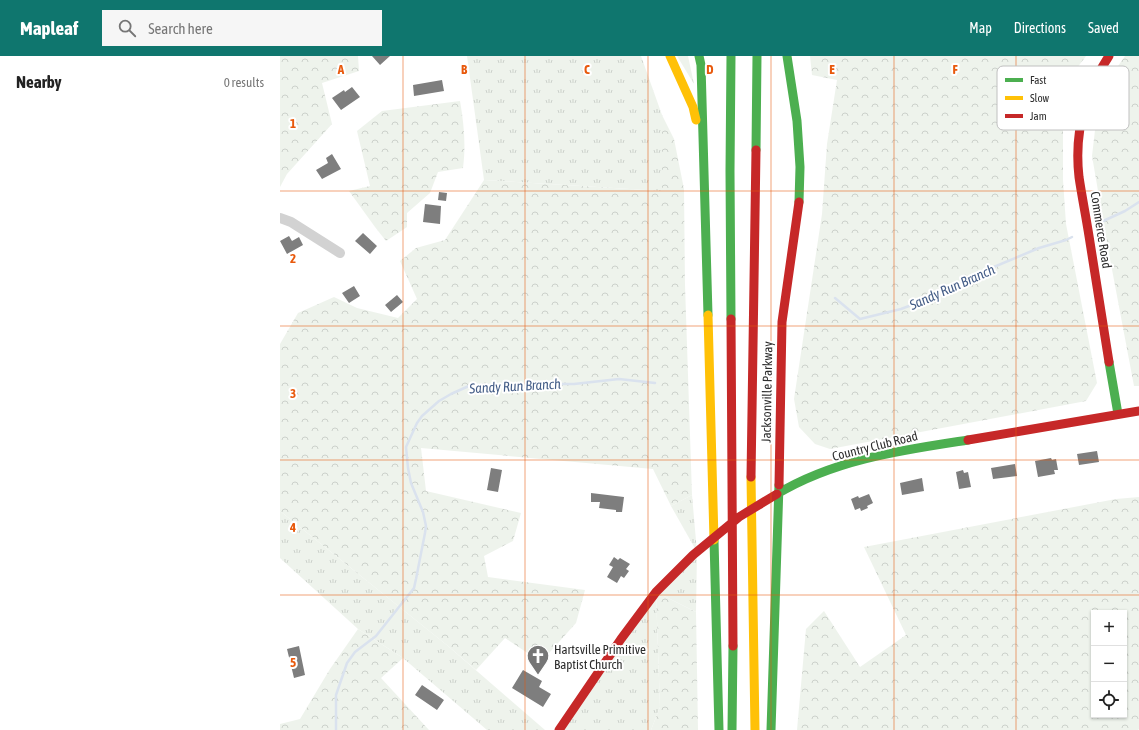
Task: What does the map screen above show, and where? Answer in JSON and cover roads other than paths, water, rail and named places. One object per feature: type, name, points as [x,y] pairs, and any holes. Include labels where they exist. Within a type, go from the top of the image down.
[{"type":"main road","points":[[670,56],[693,106],[705,174]]},
{"type":"main road","points":[[699,56],[705,174],[719,730]]},
{"type":"main road","points":[[731,56],[730,170],[733,494],[732,730]]},
{"type":"main road","points":[[755,730],[751,468],[757,56]]},
{"type":"main road","name":"Jacksonville Parkway","points":[[771,730],[778,524],[782,322],[799,207],[800,167],[796,121],[787,56]]},
{"type":"main road","name":"Commerce Road","points":[[1102,66],[1109,56]]},
{"type":"main road","name":"Commerce Road","points":[[1079,130],[1078,160],[1118,414]]},
{"type":"main road","name":"Country Club Road","points":[[559,730],[620,639],[656,592],[693,555],[739,517],[792,485],[845,464],[905,450],[1139,411]]},
{"type":"street","points":[[280,218],[291,222],[340,253]]},
{"type":"waterway","name":"Sandy Run Branch","points":[[1101,222],[1125,211],[1139,202]]},
{"type":"waterway","name":"Sandy Run Branch","points":[[835,298],[860,319],[901,309],[925,300],[977,274],[1039,248],[1072,237]]},
{"type":"waterway","name":"Sandy Run Branch","points":[[336,730],[336,695],[347,663],[355,652],[376,636],[414,588],[426,526],[423,512],[411,483],[406,447],[417,423],[422,416],[439,401],[471,385],[512,386],[534,384],[574,384],[619,379],[655,383]]},
{"type":"place","name":"Hartsville Primitive Baptist Church","points":[[538,676]]}]
